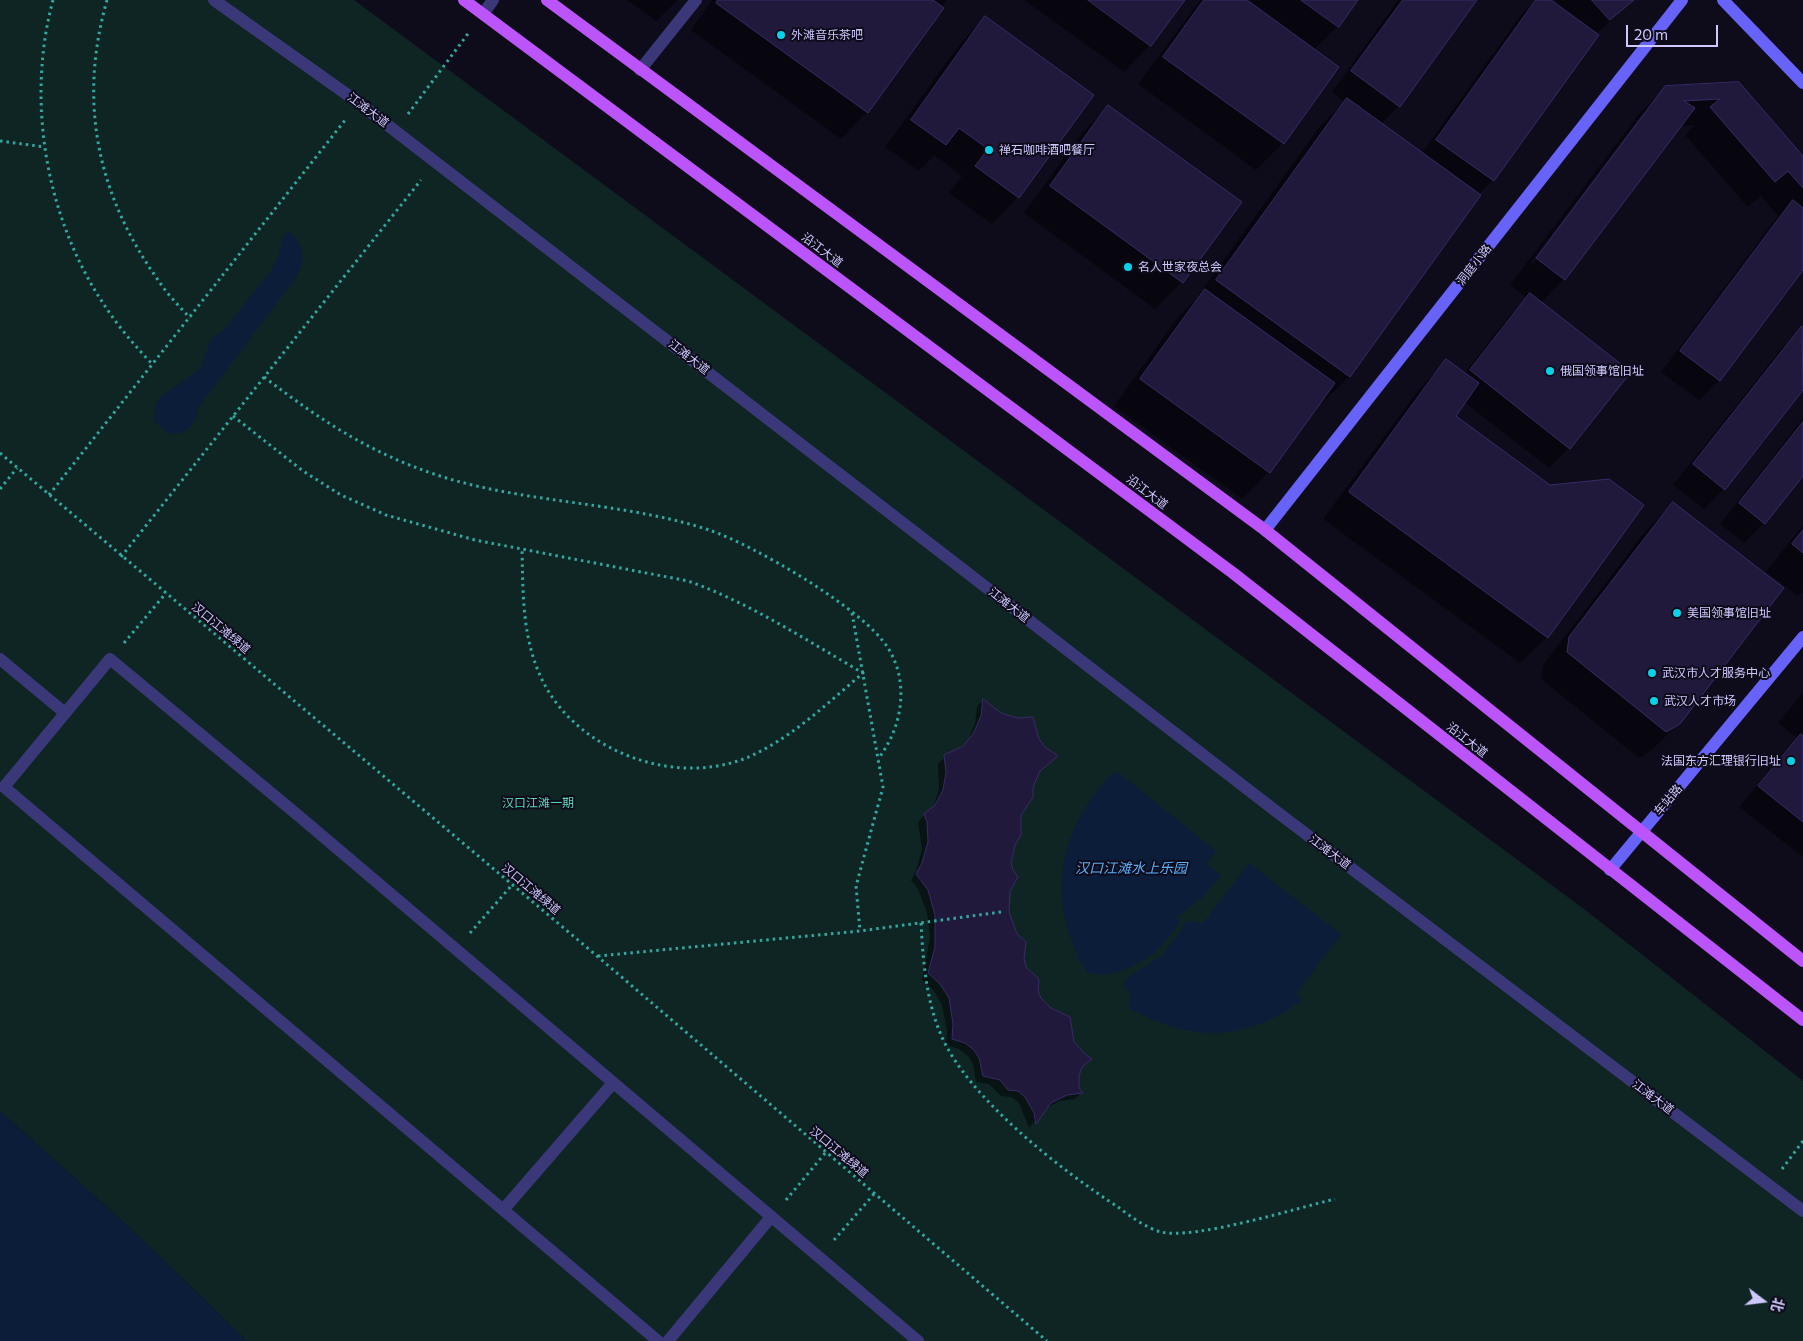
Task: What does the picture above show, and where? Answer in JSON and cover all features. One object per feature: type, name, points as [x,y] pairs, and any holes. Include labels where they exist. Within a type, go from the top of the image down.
[{"type":"main road","name":"沿江大道","points":[[464,0],[1233,573],[1803,1020]]},
{"type":"main road","points":[[548,0],[640,70],[1265,530],[1803,961]]},
{"type":"street","name":"江滩大道","points":[[214,0],[359,103],[1277,812],[1803,1211]]},
{"type":"street","points":[[483,14],[493,0]]},
{"type":"street","points":[[640,70],[696,0]]},
{"type":"street","name":"洞庭小路","points":[[1265,530],[1682,0]]},
{"type":"street","points":[[1724,0],[1803,83]]},
{"type":"street","name":"车站路","points":[[1610,870],[1803,637]]},
{"type":"street","points":[[0,659],[65,713]]},
{"type":"street","points":[[658,1341],[4,788],[110,659],[456,949],[918,1341]]},
{"type":"street","points":[[503,1210],[613,1083]]},
{"type":"street","points":[[668,1341],[771,1217]]},
{"type":"path","points":[[53,0],[44,43],[42,81],[45,147],[62,219],[76,254],[109,312],[153,365]]},
{"type":"path","points":[[107,0],[96,50],[93,87],[99,154],[108,186],[123,225],[158,282],[190,318]]},
{"type":"path","points":[[395,131],[483,14]]},
{"type":"path","points":[[49,495],[359,103]]},
{"type":"path","points":[[0,141],[45,147]]},
{"type":"path","points":[[121,557],[436,162]]},
{"type":"path","points":[[264,377],[334,428],[365,446],[409,465],[439,476],[490,488],[644,514],[710,530],[772,560],[808,581],[882,638],[896,664],[901,694],[895,731],[890,744],[878,759]]},
{"type":"path","points":[[233,416],[303,471],[341,495],[386,515],[475,540],[688,581],[716,591],[749,607],[863,673]]},
{"type":"path","name":"汉口江滩绿道","points":[[0,453],[121,557],[597,956],[1047,1341]]},
{"type":"path","points":[[0,489],[17,468]]},
{"type":"path","points":[[522,549],[524,614],[530,646],[539,674],[551,695],[574,720],[598,740],[627,756],[672,768],[700,769],[732,763],[757,754],[798,728],[863,673]]},
{"type":"path","points":[[110,659],[166,594]]},
{"type":"path","points":[[852,613],[883,787],[856,886],[860,931]]},
{"type":"path","points":[[456,949],[512,885]]},
{"type":"path","points":[[597,956],[860,931],[1001,912]]},
{"type":"path","points":[[921,923],[925,977],[940,1034],[954,1058],[971,1081],[1015,1126],[1118,1207],[1160,1232],[1176,1233],[1201,1230],[1335,1199]]},
{"type":"path","points":[[1770,1186],[1803,1141]]},
{"type":"path","points":[[771,1217],[826,1152]]},
{"type":"path","points":[[819,1257],[874,1194]]},
{"type":"green space","name":"汉口江滩一期","points":[[0,0],[354,0],[1584,909],[1803,1081],[1803,1341],[247,1341],[132,1230],[0,1111]]},
{"type":"water","points":[[290,232],[298,242],[303,257],[300,270],[294,280],[198,408],[196,417],[187,430],[174,434],[167,432],[154,420],[155,406],[158,399],[200,369],[211,339],[224,330],[270,272],[278,256],[284,234]]},
{"type":"water","name":"汉口江滩水上乐园","points":[[1114,772],[1122,775],[1216,851],[1206,864],[1221,875],[1203,897],[1178,916],[1180,922],[1153,954],[1122,970],[1113,973],[1096,974],[1089,972],[1083,966],[1071,939],[1064,916],[1063,871],[1067,849],[1085,808]]},
{"type":"water","points":[[1249,863],[1341,934],[1296,994],[1303,1000],[1281,1014],[1259,1024],[1217,1033],[1195,1032],[1174,1027],[1128,1008],[1131,996],[1124,986],[1125,979],[1161,956],[1178,935],[1186,921],[1203,923]]},
{"type":"water","points":[[0,1111],[132,1230],[247,1341],[0,1341]]},
{"type":"building","points":[[718,0],[933,0],[944,8],[868,113],[716,3]]},
{"type":"building","points":[[1088,0],[1185,0],[1151,46]]},
{"type":"building","points":[[1204,0],[1247,0],[1339,67],[1284,144],[1163,57]]},
{"type":"building","points":[[1301,0],[1358,0],[1339,27]]},
{"type":"building","points":[[1403,0],[1477,0],[1400,107],[1351,71]]},
{"type":"building","points":[[1536,0],[1551,0],[1599,35],[1494,181],[1436,140]]},
{"type":"building","points":[[1592,0],[1634,0],[1610,20]]},
{"type":"building","points":[[985,16],[1094,95],[1019,198],[975,166],[988,149],[959,128],[946,145],[911,120]]},
{"type":"building","points":[[1739,82],[1803,156],[1803,188],[1788,171],[1775,182],[1710,107],[1720,99],[1684,101],[1695,108],[1565,280],[1536,258],[1665,86]]},
{"type":"building","points":[[1347,98],[1481,195],[1350,377],[1216,280]]},
{"type":"building","points":[[1108,105],[1242,202],[1183,283],[1050,186]]},
{"type":"building","points":[[1793,200],[1803,208],[1803,270],[1720,381],[1680,351]]},
{"type":"building","points":[[1205,289],[1335,383],[1270,473],[1140,379]]},
{"type":"building","name":"俄国领事馆旧址","points":[[1530,293],[1631,372],[1570,449],[1470,370]]},
{"type":"building","points":[[1802,326],[1803,390],[1725,490],[1693,464]]},
{"type":"building","points":[[1446,359],[1479,383],[1456,416],[1550,485],[1609,479],[1644,505],[1548,638],[1349,492]]},
{"type":"building","points":[[1803,422],[1803,476],[1765,524],[1739,503]]},
{"type":"building","name":"美国领事馆旧址","points":[[1673,502],[1784,588],[1680,724],[1666,732],[1567,652],[1569,637]]},
{"type":"building","points":[[1803,530],[1803,553],[1792,544]]},
{"type":"building","points":[[983,699],[1001,713],[1018,718],[1033,717],[1039,739],[1045,747],[1058,756],[1040,771],[1033,787],[1033,797],[1021,815],[1021,835],[1015,845],[1011,863],[1018,877],[1010,891],[1009,912],[1017,934],[1026,942],[1024,958],[1026,967],[1039,979],[1038,991],[1041,998],[1051,1008],[1070,1017],[1074,1042],[1092,1059],[1082,1067],[1079,1076],[1079,1088],[1083,1093],[1067,1095],[1051,1103],[1036,1124],[1034,1113],[1025,1097],[1018,1091],[1008,1090],[1000,1080],[983,1076],[979,1058],[974,1050],[965,1043],[952,1039],[953,1024],[949,998],[940,984],[928,973],[935,947],[935,915],[928,890],[916,874],[922,863],[928,842],[927,822],[924,814],[935,805],[943,790],[946,772],[944,755],[963,746],[973,734],[981,716]]},
{"type":"building","name":"法国东方汇理银行旧址","points":[[1801,734],[1803,736],[1803,822],[1758,786]]},
{"type":"place","name":"外滩音乐茶吧","points":[[781,35]]},
{"type":"place","name":"禅石咖啡酒吧餐厅","points":[[989,150]]},
{"type":"place","name":"名人世家夜总会","points":[[1128,267]]},
{"type":"place","name":"俄国领事馆旧址","points":[[1550,371]]},
{"type":"place","name":"美国领事馆旧址","points":[[1677,613]]},
{"type":"place","name":"武汉市人才服务中心","points":[[1652,673]]},
{"type":"place","name":"武汉人才市场","points":[[1654,701]]},
{"type":"place","name":"法国东方汇理银行旧址","points":[[1791,761]]}]
